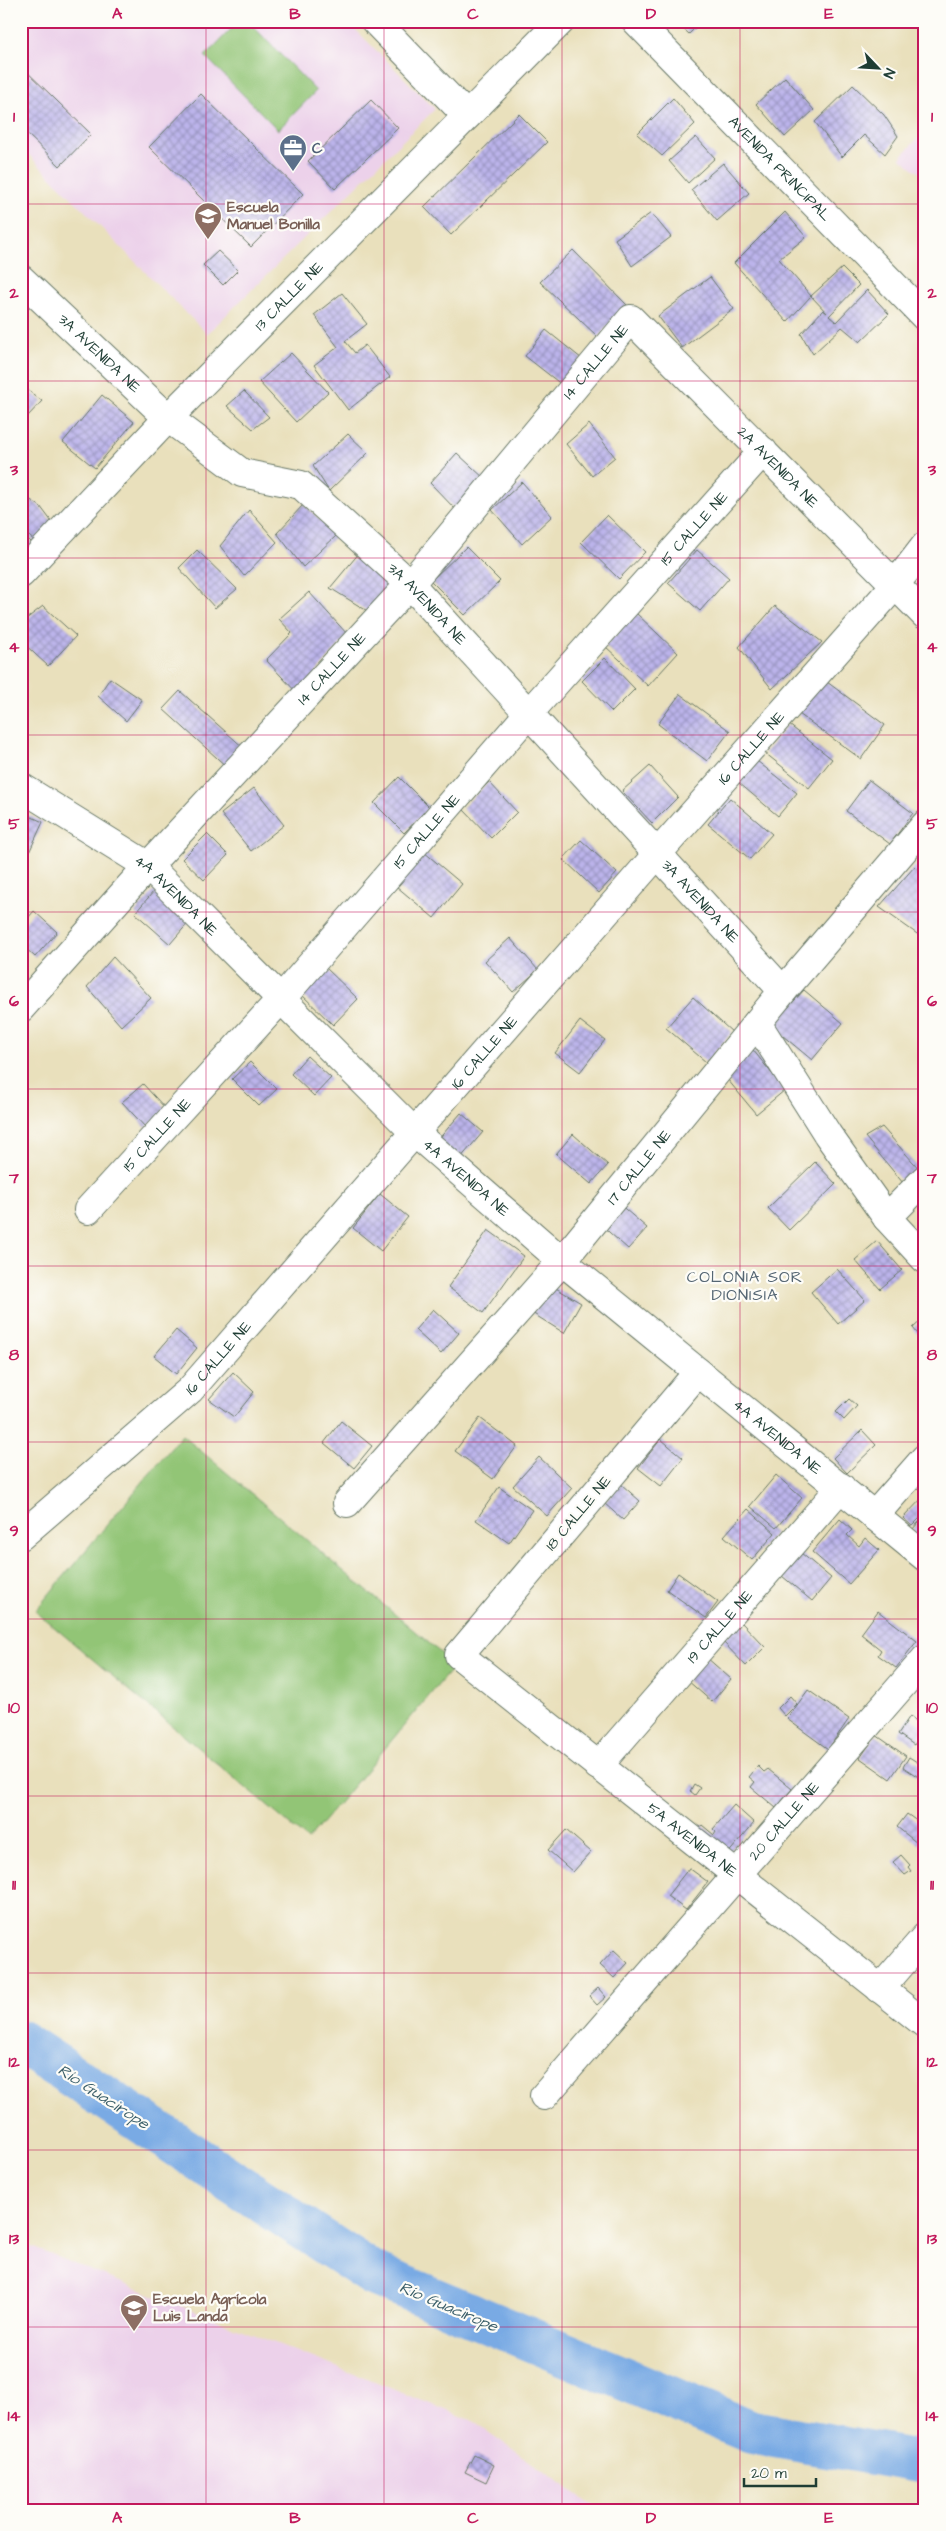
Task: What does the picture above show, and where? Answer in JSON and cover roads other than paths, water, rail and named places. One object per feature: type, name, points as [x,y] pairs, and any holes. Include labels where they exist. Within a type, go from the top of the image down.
[{"type":"street","points":[[375,21],[467,116]]},
{"type":"street","name":"13 CALLE NE","points":[[21,574],[168,418],[562,21]]},
{"type":"street","name":"AVENIDA PRINCIPAL","points":[[636,21],[925,317]]},
{"type":"street","name":"3A AVENIDA NE","points":[[21,279],[168,418],[242,474],[300,485],[410,584],[528,714],[659,852],[783,991]]},
{"type":"street","name":"2A AVENIDA NE","points":[[631,319],[925,615]]},
{"type":"street","name":"14 CALLE NE","points":[[21,1008],[148,866],[410,584],[631,319]]},
{"type":"street","name":"15 CALLE NE","points":[[88,1210],[281,999],[528,714],[763,451]]},
{"type":"street","name":"16 CALLE NE","points":[[21,1536],[190,1390],[659,852],[896,585],[925,546]]},
{"type":"street","name":"4A AVENIDA NE","points":[[21,787],[148,866],[415,1133],[562,1261],[925,1557]]},
{"type":"street","name":"17 CALLE NE","points":[[347,1503],[562,1261],[783,991],[925,825]]},
{"type":"street","points":[[757,1023],[828,1135],[887,1218],[925,1259]]},
{"type":"street","points":[[887,1218],[925,1179]]},
{"type":"street","name":"18 CALLE NE","points":[[459,1655],[698,1372]]},
{"type":"street","points":[[874,1516],[925,1458]]},
{"type":"street","name":"19 CALLE NE","points":[[598,1766],[841,1487]]},
{"type":"street","name":"5A AVENIDA NE","points":[[459,1655],[925,2024]]},
{"type":"street","name":"20 CALLE NE","points":[[544,2096],[925,1659]]},
{"type":"street","points":[[880,1990],[925,1937]]},
{"type":"waterway","name":"Río Guacirope","points":[[21,2042],[373,2274],[752,2432],[925,2462]]},
{"type":"place","name":"C","points":[[293,172]]},
{"type":"place","name":"Escuela Manuel Bonilla","points":[[208,240]]},
{"type":"place","name":"Escuela Agrícola Luis Landa","points":[[134,2332]]},
{"type":"district","name":"COLONIA SOR DIONISIA","points":[[745,1285]]}]
